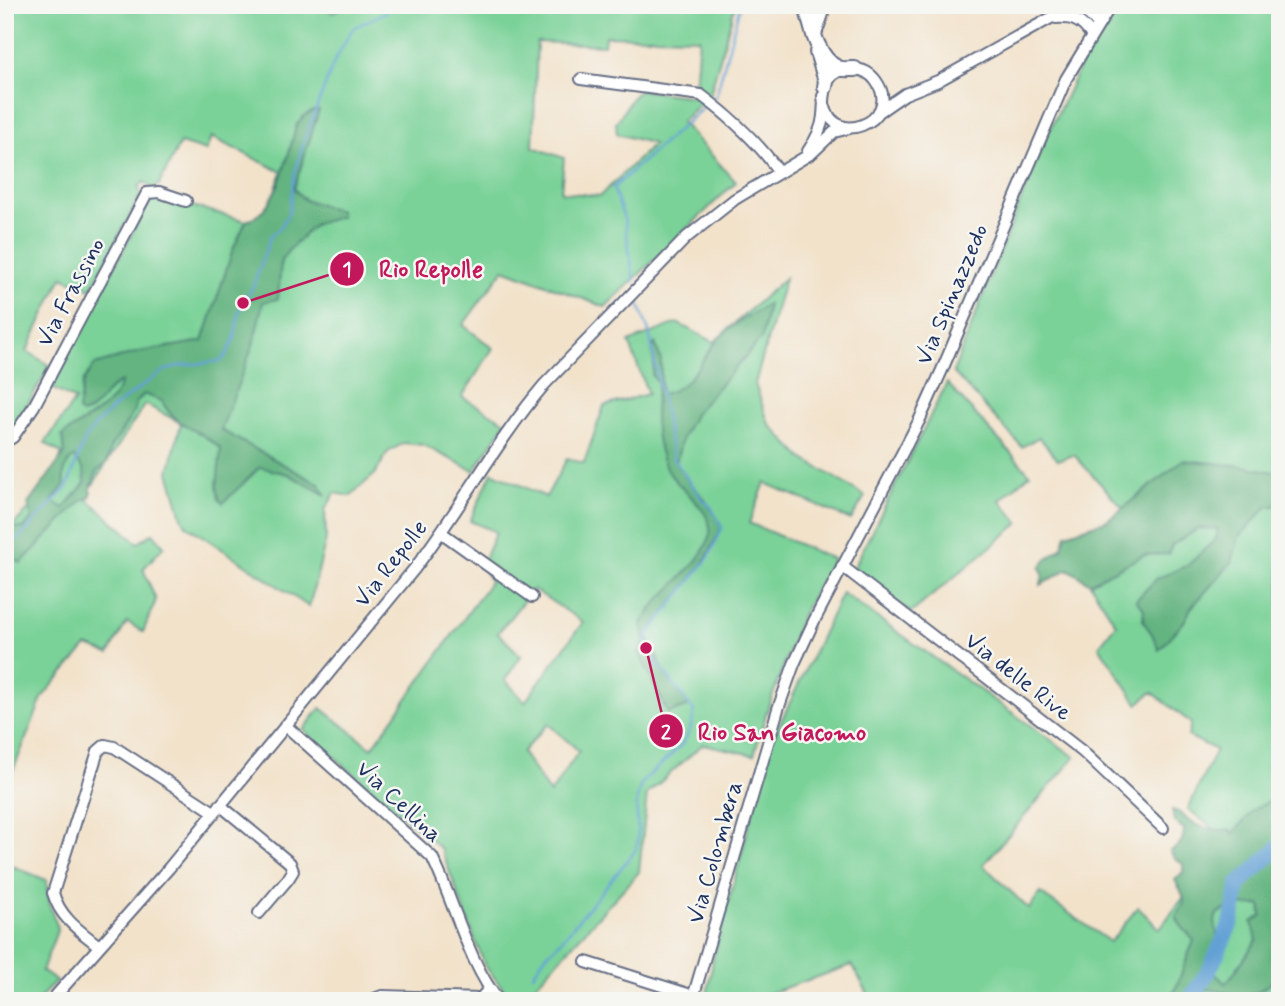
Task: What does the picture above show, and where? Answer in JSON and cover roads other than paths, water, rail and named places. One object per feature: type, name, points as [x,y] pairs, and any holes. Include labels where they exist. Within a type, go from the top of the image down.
[{"type":"highway","points":[[806,5],[814,34],[827,60],[840,68],[855,69]]},
{"type":"highway","points":[[813,5],[817,56],[826,81],[824,91]]},
{"type":"highway","points":[[814,34],[824,5]]},
{"type":"street","name":"Via Repolle","points":[[51,1001],[169,868],[442,533],[523,409],[687,237],[734,199],[803,159],[834,132],[867,124],[905,94],[938,81],[1074,5],[1098,25]]},
{"type":"street","points":[[1053,18],[1067,17],[1083,22],[1091,35],[1111,5]]},
{"type":"street","name":"Via Spinazzedo","points":[[842,566],[919,421],[1066,79],[1091,35]]},
{"type":"street","points":[[803,159],[816,139],[824,118],[824,91],[837,73],[855,69],[863,71],[895,93],[905,94]]},
{"type":"street","points":[[582,79],[701,95],[717,106],[769,158],[779,172]]},
{"type":"street","points":[[875,80],[882,95],[879,112]]},
{"type":"street","points":[[824,91],[827,114],[833,121],[850,128]]},
{"type":"street","name":"Via Frassino","points":[[5,442],[13,437],[34,406],[148,193],[159,192],[186,201]]},
{"type":"street","points":[[442,533],[532,597]]},
{"type":"street","name":"Via delle Rive","points":[[842,566],[1083,752],[1163,828]]},
{"type":"street","name":"Via Colombera","points":[[586,962],[693,999],[782,697],[799,653],[842,566]]},
{"type":"street","name":"Via Cellina","points":[[285,725],[432,857],[489,989],[499,1001]]},
{"type":"street","points":[[99,946],[63,915],[53,893],[98,751],[105,745],[114,747],[217,808],[290,863],[293,871],[259,913]]},
{"type":"street","points":[[368,1001],[382,996],[479,1000],[489,989]]},
{"type":"waterway","points":[[5,553],[67,487],[85,439],[114,407],[163,371],[178,366],[220,361],[227,354],[235,337],[239,312],[254,284],[271,235],[280,228],[289,212],[294,177],[304,141],[334,62],[353,28],[400,5]]},
{"type":"waterway","points":[[711,100],[716,96],[740,5]]},
{"type":"waterway","points":[[634,281],[624,218],[613,188],[706,105]]},
{"type":"waterway","points":[[533,974],[545,956],[561,941],[635,851],[638,837],[637,802],[641,785],[682,744],[690,730],[694,711],[646,648],[647,636],[709,557],[722,528],[711,507],[702,499],[673,458],[649,332],[638,301]]},
{"type":"waterway","points":[[1189,1001],[1210,969],[1231,923],[1239,884],[1280,846]]},
{"type":"place","name":"Rio Repolle","points":[[243,303]]},
{"type":"place","name":"Rio San Giacomo","points":[[646,648]]}]
